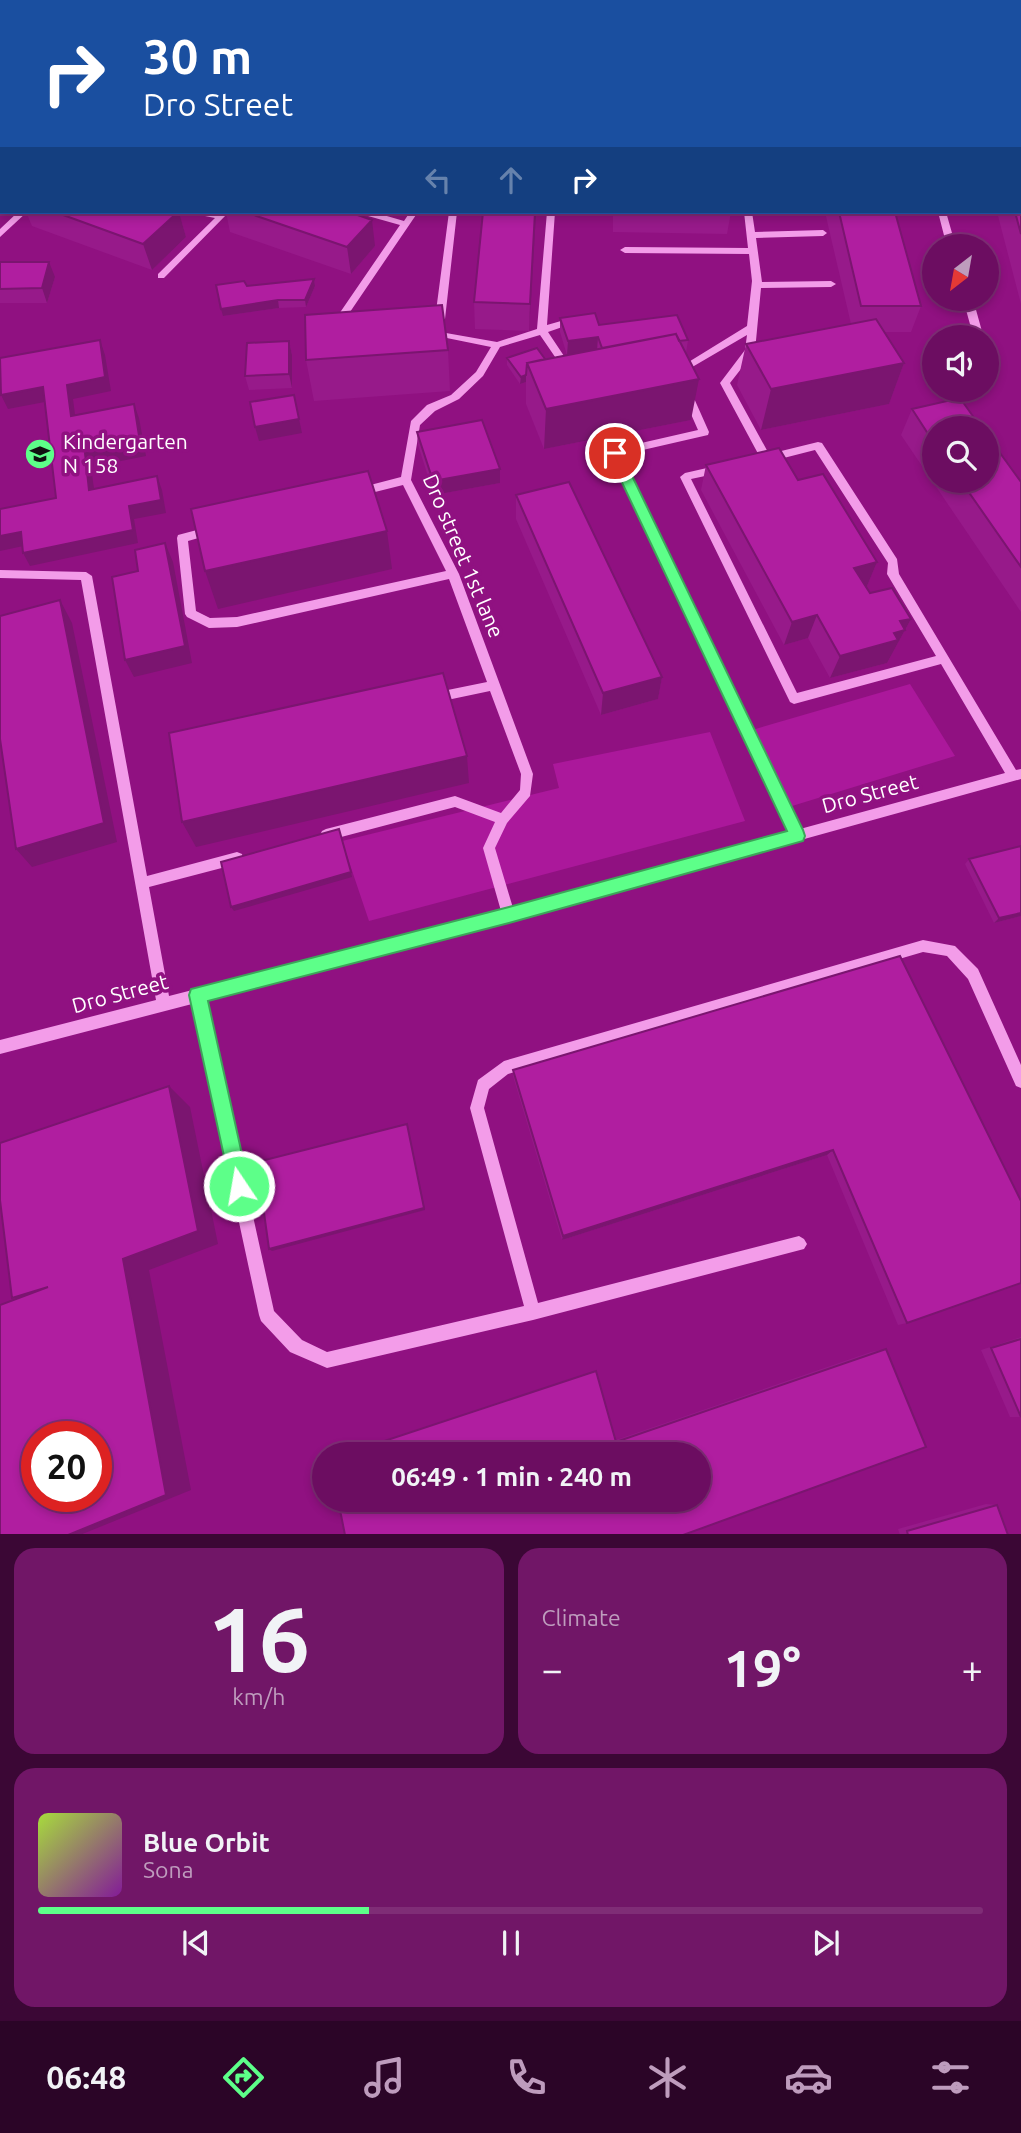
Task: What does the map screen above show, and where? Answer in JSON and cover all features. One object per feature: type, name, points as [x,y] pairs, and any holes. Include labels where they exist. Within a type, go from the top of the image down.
[{"type":"street","points":[[161,276],[223,214]]},
{"type":"street","points":[[371,214],[405,224]]},
{"type":"street","points":[[371,320],[344,314],[412,214]]},
{"type":"street","points":[[439,334],[453,214]]},
{"type":"street","points":[[551,214],[542,331],[574,380]]},
{"type":"street","points":[[748,214],[757,285],[750,351],[724,383],[766,458]]},
{"type":"street","points":[[943,214],[948,234]]},
{"type":"street","points":[[751,235],[823,233]]},
{"type":"street","points":[[625,250],[754,250]]},
{"type":"street","points":[[757,285],[831,284]]},
{"type":"street","points":[[425,331],[497,345],[568,322]]},
{"type":"street","points":[[752,328],[673,371],[704,432],[615,453],[797,836]]},
{"type":"street","name":"Dro street 1st lane","points":[[497,345],[480,374],[455,397],[431,408],[415,424],[406,480],[453,574],[527,774],[526,792],[503,819],[489,848],[509,915]]},
{"type":"street","points":[[736,369],[749,367]]},
{"type":"street","points":[[752,461],[818,446],[893,562],[893,574],[1017,775]]},
{"type":"street","points":[[739,464],[685,477],[794,699],[943,659]]},
{"type":"street","points":[[354,493],[406,480]]},
{"type":"street","points":[[222,527],[182,538],[191,614],[209,624],[237,622],[453,574]]},
{"type":"street","points":[[0,574],[86,576],[164,1003]]},
{"type":"street","points":[[415,702],[494,685]]},
{"type":"street","name":"Dro Street","points":[[0,1047],[509,915],[1017,775]]},
{"type":"street","points":[[311,839],[455,801],[503,819]]},
{"type":"street","points":[[142,883],[246,856]]},
{"type":"street","points":[[533,1312],[477,1108],[483,1085],[504,1068],[923,946],[950,950],[973,974],[1021,1081]]},
{"type":"street","points":[[197,995],[267,1315],[296,1346],[327,1360],[533,1312],[799,1244]]},
{"type":"lane","points":[[0,234],[21,214]]},
{"type":"shaded area","points":[[910,684],[955,756],[792,806],[752,730]]},
{"type":"shaded area","points":[[710,732],[745,821],[369,921],[342,841],[559,788],[553,764]]},
{"type":"building","points":[[60,214],[176,214],[143,244]]},
{"type":"building","points":[[251,214],[355,214],[372,220],[347,247]]},
{"type":"building","points":[[483,214],[535,214],[530,304],[474,302]]},
{"type":"building","points":[[839,214],[896,214],[921,306],[861,306]]},
{"type":"building","points":[[1016,214],[1021,214],[1021,234]]},
{"type":"building","points":[[0,262],[49,262],[42,288],[0,289]]},
{"type":"building","points":[[314,279],[305,300],[278,300],[221,309],[216,285],[244,281],[247,286]]},
{"type":"building","points":[[442,305],[448,350],[306,360],[305,315]]},
{"type":"building","points":[[595,313],[599,325],[677,315],[688,340],[679,341],[676,334],[602,348],[598,337],[568,341],[560,318]]},
{"type":"building","points":[[876,319],[904,363],[771,389],[746,344]]},
{"type":"building","points":[[676,334],[699,379],[546,409],[527,363]]},
{"type":"building","points":[[100,340],[105,377],[67,385],[71,416],[134,404],[140,442],[85,453],[89,490],[157,476],[161,500],[129,506],[133,530],[23,553],[21,532],[0,536],[0,509],[56,498],[43,387],[1,395],[0,358]]},
{"type":"building","points":[[289,341],[289,374],[245,376],[247,343]]},
{"type":"building","points":[[537,348],[545,359],[527,363],[526,375],[521,377],[507,358]]},
{"type":"building","points":[[294,395],[299,419],[255,427],[250,402]]},
{"type":"building","points":[[943,402],[963,402],[973,416],[922,416],[922,424],[912,409]]},
{"type":"building","points":[[482,420],[500,469],[433,481],[417,432]]},
{"type":"building","points":[[779,448],[798,480],[823,474],[877,562],[854,568],[870,593],[892,588],[911,619],[900,621],[905,630],[894,633],[898,640],[840,656],[817,615],[792,622],[706,465]]},
{"type":"building","points":[[999,452],[1021,482],[1021,567],[969,493],[999,493]]},
{"type":"building","points":[[368,471],[387,531],[205,571],[191,509]]},
{"type":"building","points":[[569,482],[662,677],[603,693],[516,495]]},
{"type":"building","points":[[165,543],[185,646],[125,660],[112,577],[138,571],[135,550]]},
{"type":"building","points":[[60,600],[104,823],[16,849],[0,739],[0,616]]},
{"type":"building","points":[[443,673],[467,756],[182,822],[169,733]]},
{"type":"building","points":[[339,829],[351,872],[231,907],[221,862]]},
{"type":"building","points":[[1021,846],[1021,913],[999,918],[969,859]]},
{"type":"building","points":[[900,956],[1021,1201],[1021,1283],[907,1323],[833,1150],[563,1236],[513,1070]]},
{"type":"building","points":[[169,1086],[198,1231],[123,1259],[166,1495],[70,1534],[0,1534],[0,1305],[48,1287],[12,1298],[0,1200],[0,1143]]},
{"type":"building","points":[[407,1124],[424,1208],[269,1249],[257,1162]]},
{"type":"building","points":[[1021,1339],[1021,1417],[991,1348]]},
{"type":"building","points":[[886,1349],[926,1447],[686,1534],[345,1534],[340,1512],[711,1512],[711,1442],[616,1442]]},
{"type":"building","points":[[596,1371],[616,1442],[381,1442]]},
{"type":"building","points":[[997,1505],[1008,1534],[908,1534],[907,1531]]},
{"type":"place","name":"Kindergarten N 158","points":[[40,454]]},
{"type":"route","points":[[239,1186],[197,995],[509,915],[797,836],[615,453]]}]
